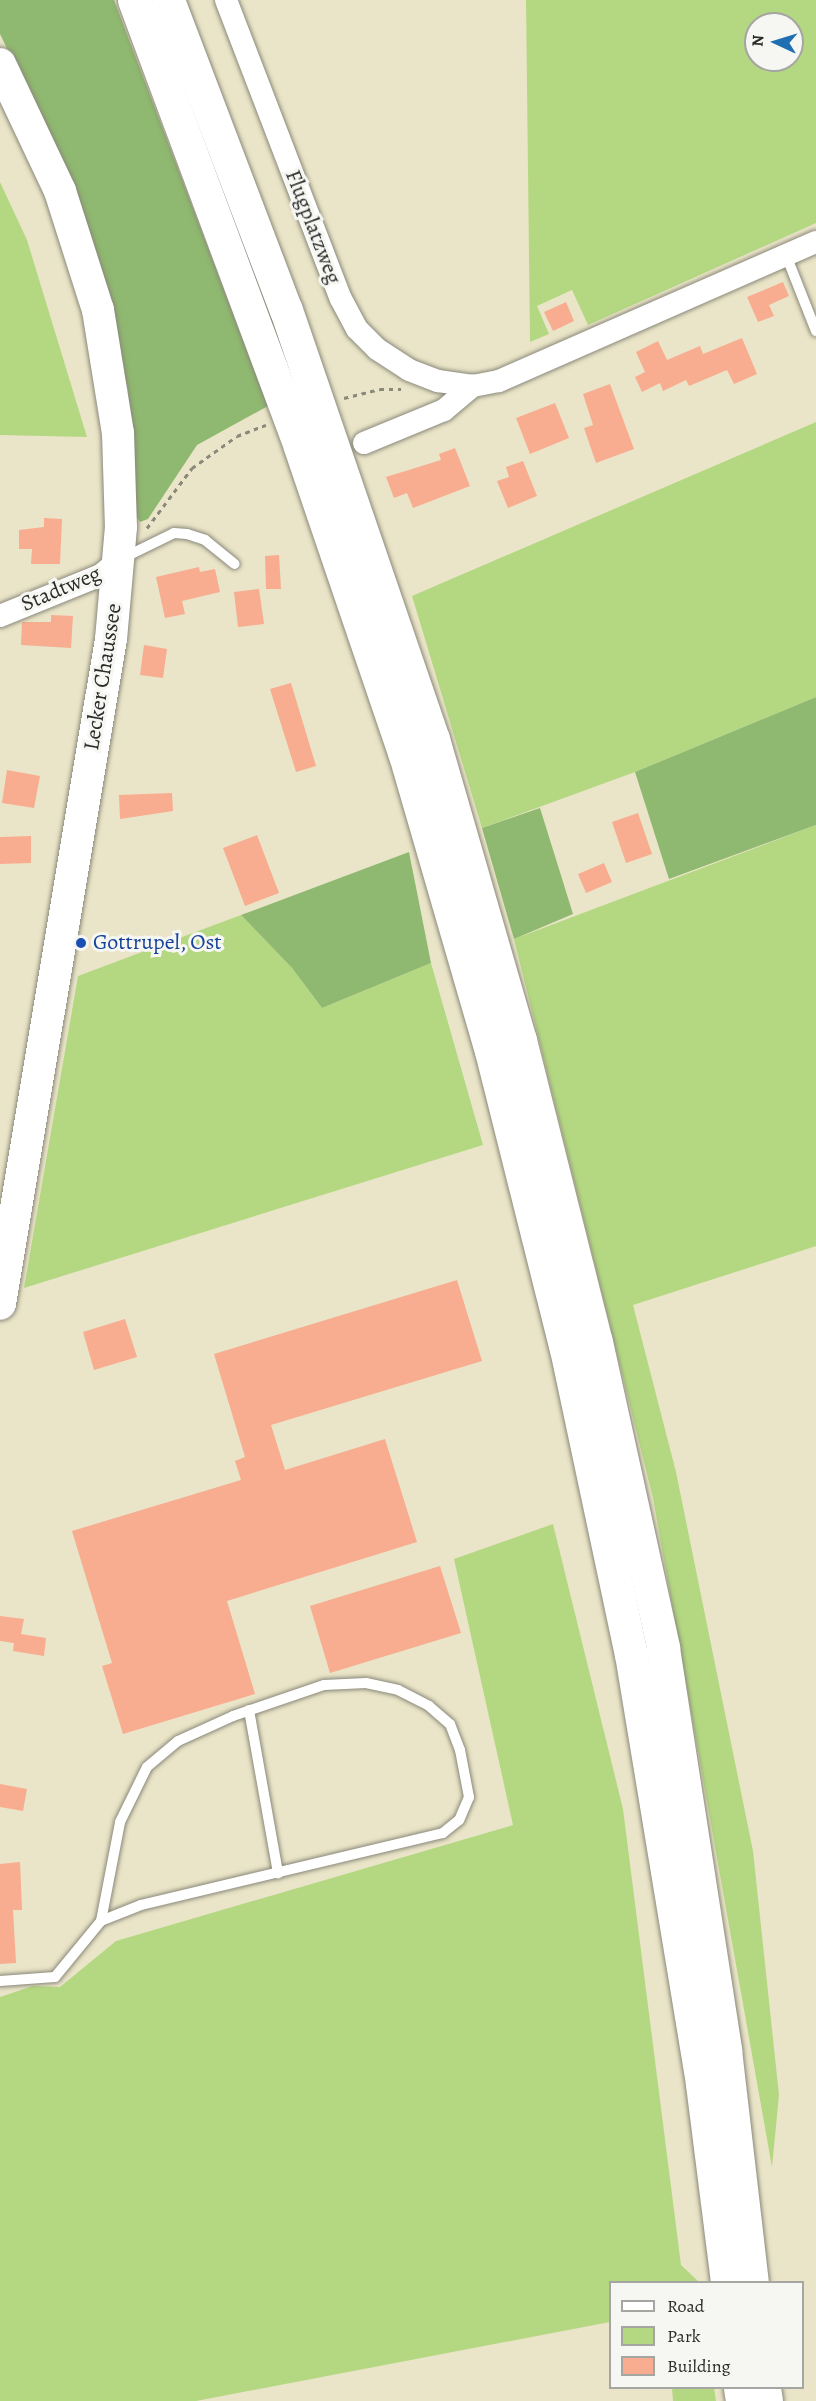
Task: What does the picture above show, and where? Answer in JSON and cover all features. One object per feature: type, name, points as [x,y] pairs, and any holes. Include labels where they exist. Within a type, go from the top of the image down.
[{"type":"highway","points":[[134,0],[296,436],[402,744],[491,1051],[566,1348],[633,1665],[702,2084],[727,2281]]},
{"type":"highway","points":[[168,0],[286,310],[433,739],[523,1052],[596,1342],[663,1648],[725,2050],[752,2281]]},
{"type":"street","name":"Flugplatzweg","points":[[226,0],[341,299],[357,329],[377,349],[408,370],[438,381],[473,386],[525,372],[816,242]]},
{"type":"street","name":"Lecker Chaussee","points":[[0,64],[60,191],[98,310],[118,433],[121,527],[120,559],[111,639],[14,1184],[0,1304]]},
{"type":"street","name":"Flugplatzweg","points":[[364,443],[444,410],[473,386]]},
{"type":"street","name":"Stadtweg","points":[[0,616],[46,594],[101,575],[120,559]]},
{"type":"lane","points":[[786,255],[816,331]]},
{"type":"lane","points":[[120,559],[174,533],[187,534],[206,540],[235,564]]},
{"type":"lane","points":[[0,1981],[55,1977],[101,1921],[120,1822],[147,1767],[178,1740],[249,1710],[324,1684],[366,1683],[398,1690],[429,1706],[450,1724],[460,1750],[469,1797],[459,1820],[443,1833],[141,1905],[101,1921]]},
{"type":"lane","points":[[249,1710],[278,1873]]},
{"type":"path","points":[[344,398],[380,388],[406,389]]},
{"type":"path","points":[[120,559],[192,468],[237,436],[268,424]]},
{"type":"green space","points":[[0,0],[114,0],[268,406],[197,445],[148,519],[140,522],[135,514],[128,390],[94,253],[41,119],[0,34]]},
{"type":"green space","points":[[526,0],[816,0],[816,223],[588,325],[572,290],[537,306],[549,334],[530,342]]},
{"type":"green space","points":[[0,182],[27,240],[87,437],[0,435]]},
{"type":"green space","points":[[816,422],[816,697],[635,772],[482,828],[412,596]]},
{"type":"green space","points":[[816,697],[816,825],[669,879],[635,772]]},
{"type":"green space","points":[[540,808],[573,914],[514,939],[482,828]]},
{"type":"green space","points":[[816,825],[816,1246],[633,1305],[676,1472],[753,1851],[779,2095],[772,2167],[653,1498],[514,939]]},
{"type":"green space","points":[[409,852],[431,963],[322,1008],[292,968],[241,915]]},
{"type":"green space","points":[[241,915],[292,968],[322,1008],[431,963],[483,1145],[24,1288],[78,976]]},
{"type":"green space","points":[[553,1524],[623,1809],[681,2265],[698,2281],[609,2281],[609,2322],[196,2401],[0,2401],[0,1997],[33,1986],[60,1987],[116,1941],[513,1825],[454,1559]]},
{"type":"green space","points":[[672,2389],[714,2389],[716,2401],[673,2401]]},
{"type":"building","points":[[783,282],[789,296],[769,305],[774,316],[758,322],[747,297]]},
{"type":"building","points":[[566,302],[574,321],[553,331],[544,312]]},
{"type":"building","points":[[742,338],[757,374],[734,384],[727,370],[689,386],[686,380],[663,391],[660,383],[642,392],[635,377],[645,372],[636,352],[658,341],[667,360],[700,346],[703,354]]},
{"type":"building","points":[[610,384],[634,449],[596,463],[584,428],[593,425],[583,394]]},
{"type":"building","points":[[555,403],[569,438],[530,454],[516,418]]},
{"type":"building","points":[[455,448],[470,486],[413,508],[407,493],[394,498],[386,477],[441,460],[439,454]]},
{"type":"building","points":[[523,461],[537,496],[508,508],[497,481],[509,477],[506,467]]},
{"type":"building","points":[[44,518],[62,519],[60,564],[31,564],[32,549],[19,549],[19,530],[44,527]]},
{"type":"building","points":[[279,555],[281,589],[266,589],[265,556]]},
{"type":"building","points":[[199,567],[200,572],[215,569],[220,592],[182,601],[185,614],[165,618],[156,577]]},
{"type":"building","points":[[259,589],[264,624],[238,627],[234,592]]},
{"type":"building","points":[[51,615],[73,616],[71,648],[21,645],[22,622],[51,622]]},
{"type":"building","points":[[144,645],[167,649],[163,678],[140,675]]},
{"type":"building","points":[[291,683],[316,766],[296,772],[270,689]]},
{"type":"building","points":[[7,770],[40,776],[34,808],[2,803]]},
{"type":"building","points":[[172,793],[173,811],[120,819],[119,795]]},
{"type":"building","points":[[638,813],[652,854],[626,863],[612,822]]},
{"type":"building","points":[[257,835],[279,893],[245,906],[223,848]]},
{"type":"building","points":[[31,836],[31,863],[0,864],[0,837]]},
{"type":"building","points":[[604,863],[612,882],[586,893],[578,874]]},
{"type":"building","points":[[457,1280],[482,1361],[271,1425],[285,1470],[385,1439],[417,1542],[227,1601],[255,1694],[123,1734],[102,1666],[112,1663],[72,1531],[241,1480],[235,1461],[245,1457],[214,1354]]},
{"type":"building","points":[[125,1319],[137,1357],[94,1370],[83,1332]]},
{"type":"building","points":[[440,1566],[461,1633],[330,1673],[310,1606]]},
{"type":"building","points":[[0,1616],[24,1619],[21,1634],[46,1638],[44,1656],[13,1651],[14,1643],[0,1641]]},
{"type":"building","points":[[0,1784],[27,1789],[23,1811],[0,1807]]},
{"type":"building","points":[[20,1862],[22,1910],[13,1910],[16,1963],[0,1964],[0,1864]]},
{"type":"place","name":"Gottrupel, Ost","points":[[81,943]]}]
